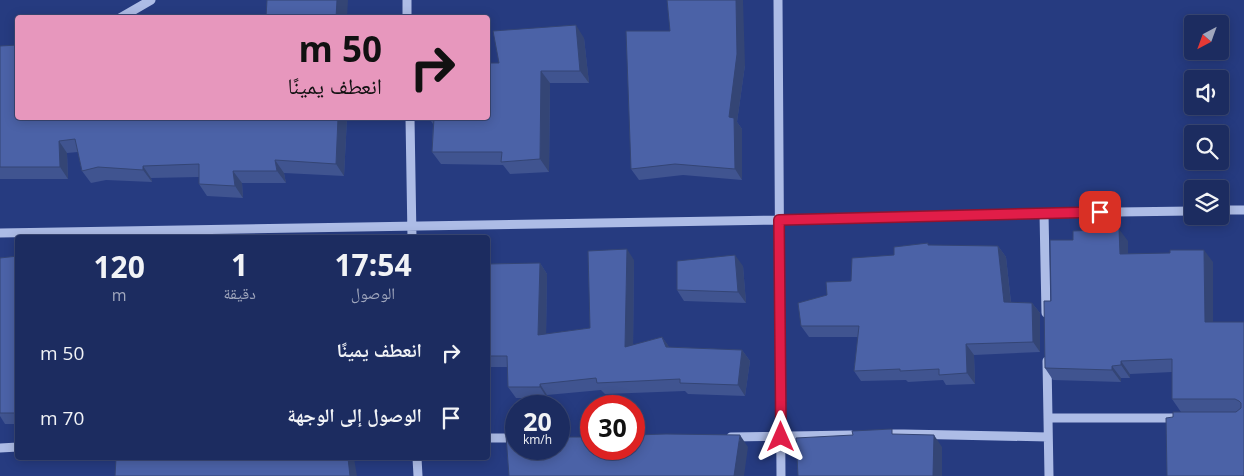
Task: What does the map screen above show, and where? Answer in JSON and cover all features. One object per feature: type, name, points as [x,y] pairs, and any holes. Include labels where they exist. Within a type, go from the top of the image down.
[{"type":"street","points":[[125,15],[151,0]]},
{"type":"street","points":[[407,0],[407,15]]},
{"type":"street","points":[[778,0],[781,476]]},
{"type":"street","points":[[410,120],[412,235]]},
{"type":"street","points":[[1229,210],[1244,210]]},
{"type":"street","points":[[0,233],[1184,211]]},
{"type":"street","points":[[1044,213],[1046,320]]},
{"type":"street","points":[[1047,350],[1049,476]]},
{"type":"street","points":[[1048,418],[1185,418]]},
{"type":"street","points":[[875,434],[1048,437]]},
{"type":"street","points":[[722,437],[856,435]]},
{"type":"street","points":[[490,438],[505,438]]},
{"type":"street","points":[[0,448],[15,448]]},
{"type":"street","points":[[418,460],[418,476]]},
{"type":"building","points":[[267,0],[337,0],[336,15],[266,15]]},
{"type":"building","points":[[667,0],[736,0],[737,54],[729,117],[734,118],[735,169],[675,164],[631,169],[626,31],[670,31]]},
{"type":"building","points":[[576,25],[580,71],[541,71],[540,159],[501,162],[502,152],[432,152],[434,120],[490,120],[490,63],[499,63],[493,31]]},
{"type":"building","points":[[15,45],[15,120],[338,120],[336,164],[275,160],[277,171],[233,171],[235,186],[199,184],[199,164],[143,166],[143,170],[98,167],[82,171],[75,139],[59,141],[60,167],[0,167],[0,46]]},
{"type":"building","points":[[1119,229],[1120,254],[1170,253],[1170,250],[1204,250],[1205,322],[1244,322],[1244,476],[1167,476],[1166,418],[1173,417],[1173,412],[1236,412],[1241,408],[1241,403],[1235,399],[1172,399],[1172,359],[1121,361],[1121,365],[1112,366],[1112,370],[1045,368],[1044,301],[1051,301],[1050,240],[1073,240],[1073,231]]},
{"type":"building","points":[[928,243],[928,245],[998,246],[1004,302],[1032,303],[1033,342],[966,344],[967,373],[939,375],[939,369],[854,371],[859,326],[801,326],[798,303],[827,295],[826,282],[851,281],[852,258],[894,255],[894,247]]},
{"type":"building","points":[[627,249],[625,347],[662,337],[666,347],[742,350],[738,385],[680,383],[680,379],[597,383],[596,378],[540,384],[540,387],[508,387],[507,356],[490,356],[490,264],[540,263],[538,335],[590,328],[588,251]]},
{"type":"building","points":[[735,255],[738,292],[677,290],[677,261]]},
{"type":"building","points":[[15,256],[15,413],[0,413],[0,258]]},
{"type":"building","points":[[892,429],[892,434],[934,435],[933,476],[798,476],[796,438],[853,435],[852,431]]},
{"type":"building","points":[[645,435],[740,435],[734,476],[509,476],[508,460],[570,460],[570,437],[580,437],[580,460],[645,460]]},
{"type":"building","points":[[116,460],[348,460],[350,476],[115,476]]},
{"type":"route","points":[[781,437],[779,220],[1100,212]]}]
